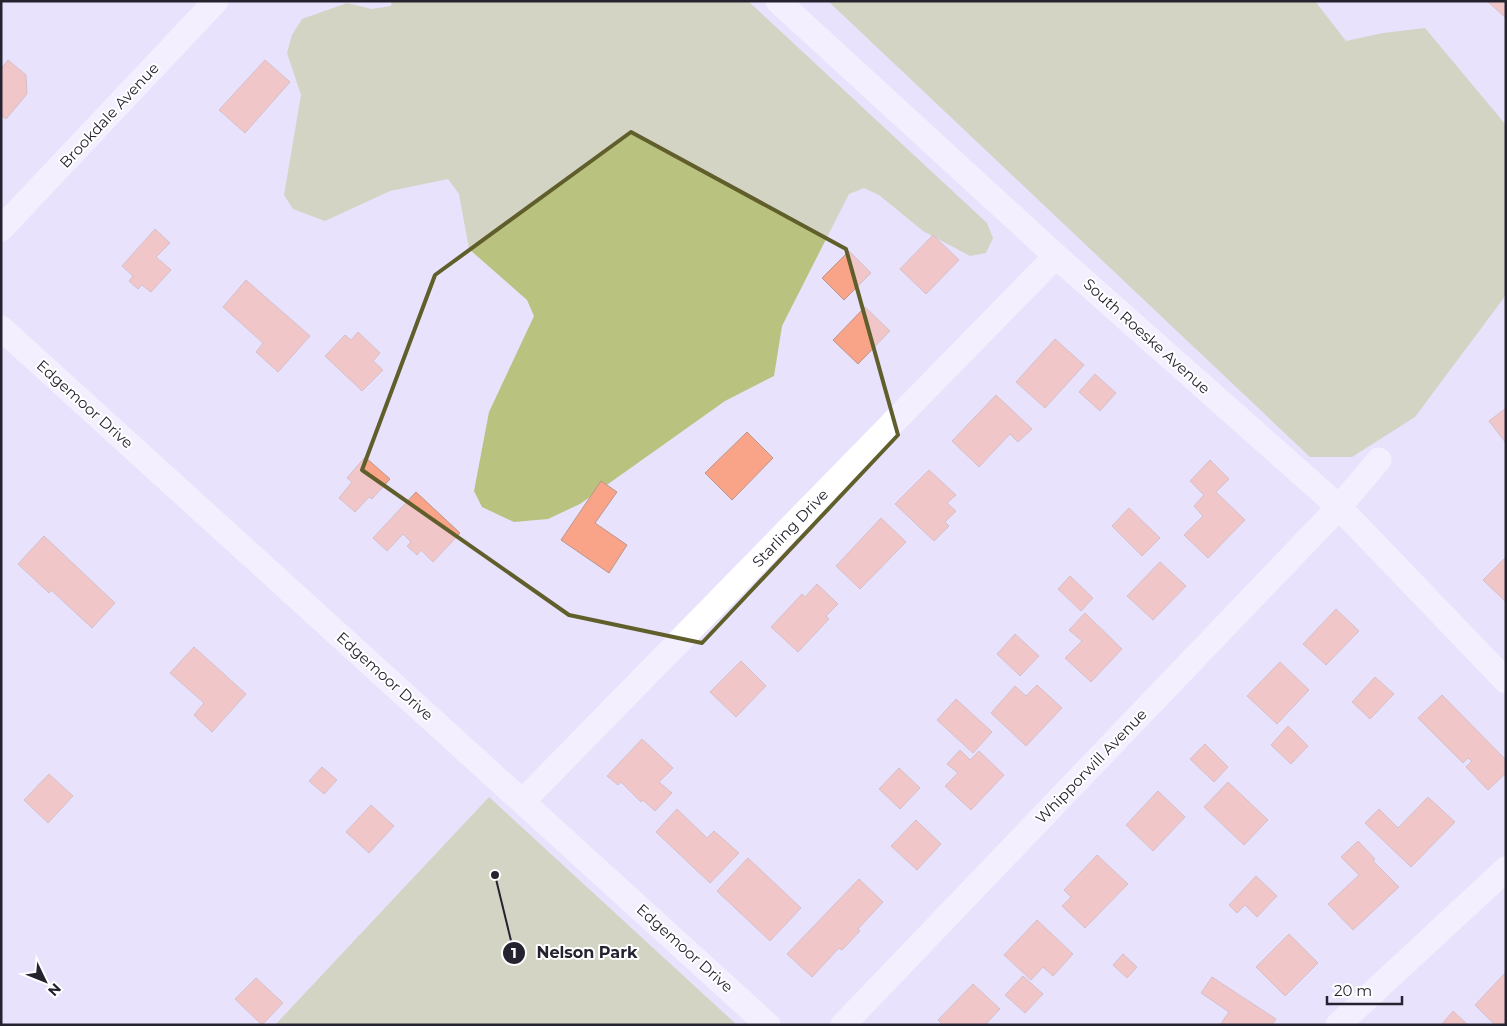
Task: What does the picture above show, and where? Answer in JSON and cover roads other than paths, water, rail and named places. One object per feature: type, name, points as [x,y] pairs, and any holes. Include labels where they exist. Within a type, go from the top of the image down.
[{"type":"street","name":"Brookdale Avenue","points":[[1,229],[216,1]]},
{"type":"street","name":"South Roeske Avenue","points":[[778,1],[1056,256],[1339,507],[1506,681]]},
{"type":"street","name":"Starling Drive","points":[[523,801],[1056,256]]},
{"type":"street","name":"Edgemoor Drive","points":[[1,328],[768,1025]]},
{"type":"street","name":"Whipporwill Avenue","points":[[843,1025],[1339,507],[1379,460]]},
{"type":"street","points":[[1338,1025],[1506,869]]},
{"type":"place","name":"Nelson Park","points":[[495,875]]}]
